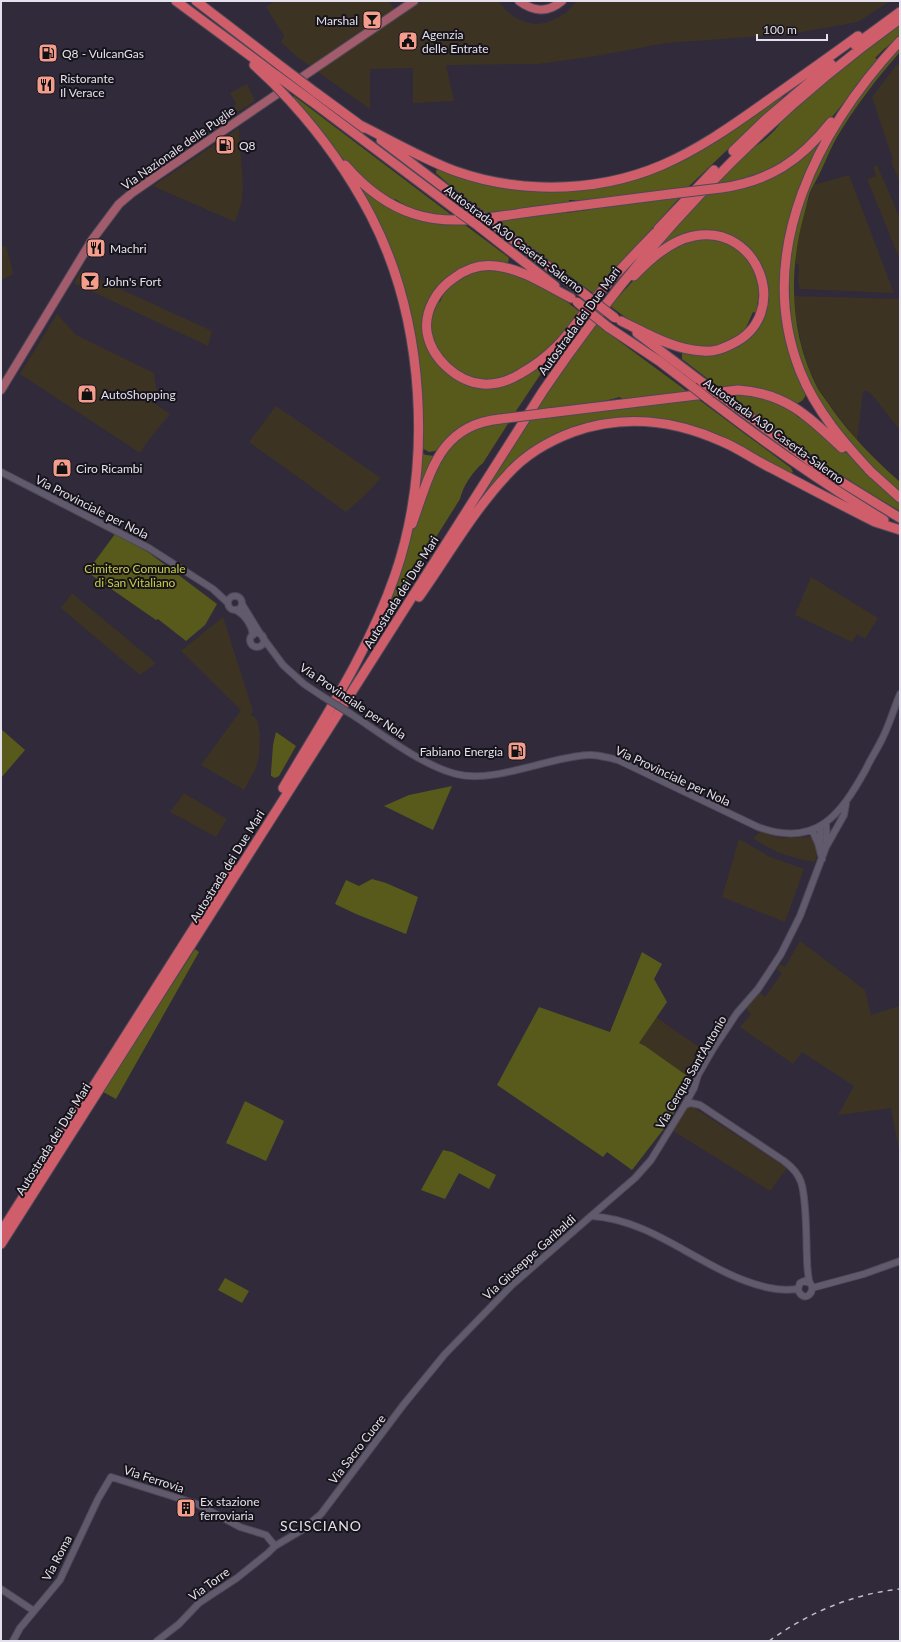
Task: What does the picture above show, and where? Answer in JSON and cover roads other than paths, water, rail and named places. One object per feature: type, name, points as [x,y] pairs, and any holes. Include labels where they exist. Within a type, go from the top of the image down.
[{"type":"highway","name":"Autostrada A30 Caserta-Salerno","points":[[176,1],[277,74],[473,222],[608,327],[659,361],[763,441],[812,476],[900,530]]},
{"type":"highway","name":"Autostrada A30 Caserta-Salerno","points":[[196,1],[277,74],[315,92],[490,221],[703,383],[820,468],[900,518]]},
{"type":"highway","points":[[519,1],[531,8],[539,10],[552,8],[562,1]]},
{"type":"highway","points":[[360,125],[435,162],[475,177],[516,185],[552,187],[578,186],[610,182],[660,166],[713,139],[867,30],[900,11]]},
{"type":"highway","name":"Autostrada dei Due Mari","points":[[1,1232],[537,388],[598,302],[655,233],[707,176],[765,120],[841,56],[900,11]]},
{"type":"highway","name":"Autostrada dei Due Mari","points":[[1,1244],[566,357],[616,290],[660,236],[703,190],[745,148],[794,103],[840,65],[900,19]]},
{"type":"highway","points":[[277,74],[291,102],[355,176],[379,197],[402,210],[427,218],[460,220],[721,188],[758,180],[776,172],[792,162],[814,142],[866,79],[900,41]]},
{"type":"highway","points":[[866,79],[821,148],[804,187],[792,222],[786,254],[785,287],[787,322],[790,339],[800,371],[816,402],[839,436],[873,474]]},
{"type":"highway","points":[[325,142],[371,216],[391,266],[406,316],[416,366],[418,458],[416,480],[402,551]]},
{"type":"highway","points":[[574,300],[514,269],[495,266],[479,266],[460,273],[448,282],[436,296],[429,310],[427,332],[432,346],[439,358],[450,371],[467,380],[483,384],[501,382],[519,375],[537,364],[558,346],[604,288],[655,233]]},
{"type":"highway","points":[[543,391],[630,279],[650,260],[668,248],[693,236],[722,236],[735,242],[756,263],[762,286],[764,303],[760,316],[753,329],[741,340],[718,350],[703,352],[665,342],[618,319]]},
{"type":"highway","points":[[283,788],[355,664],[382,607],[435,462],[443,448],[460,432],[470,426],[481,422],[548,413],[738,390],[751,391],[775,397],[798,409],[900,498]]},
{"type":"highway","points":[[343,706],[494,489],[509,473],[532,453],[559,437],[587,427],[618,421],[651,422],[682,427],[723,442],[875,522],[900,530]]},
{"type":"main road","name":"Via Nazionale delle Puglie","points":[[1,390],[92,240],[119,204],[132,193],[414,1]]},
{"type":"street","name":"Via Provinciale per Nola","points":[[1,472],[148,548],[213,589],[227,602]]},
{"type":"street","name":"Via Provinciale per Nola","points":[[213,589],[231,596]]},
{"type":"street","points":[[236,610],[240,608],[242,599],[238,596],[231,596],[227,602],[230,608],[242,614],[250,625],[253,635],[251,643],[254,646],[259,647],[264,642],[262,636],[257,634],[253,635]]},
{"type":"street","name":"Via Provinciale per Nola","points":[[242,604],[274,654],[291,673],[322,696],[429,764],[457,774],[490,775],[566,758],[598,755],[618,760],[765,830],[786,834],[795,834],[820,827],[841,809],[847,800]]},
{"type":"street","name":"Via Provinciale per Nola","points":[[259,647],[274,654]]},
{"type":"street","points":[[847,800],[883,738],[900,694]]},
{"type":"street","name":"Via Cerqua Sant'Antonio","points":[[826,847],[844,815],[847,800]]},
{"type":"street","name":"Via Cerqua Sant'Antonio","points":[[591,1216],[636,1178],[651,1160],[684,1106],[692,1098],[698,1075],[713,1049],[737,1013],[758,988],[782,954],[800,916],[822,860],[827,838],[826,823]]},
{"type":"street","points":[[820,827],[822,842],[820,851]]},
{"type":"street","points":[[812,830],[822,860]]},
{"type":"street","points":[[692,1098],[700,1105],[784,1161],[798,1174],[802,1183],[804,1196],[807,1269],[811,1285],[810,1294],[806,1296],[800,1294],[799,1286],[807,1269]]},
{"type":"street","name":"Via Giuseppe Garibaldi","points":[[445,1354],[512,1285],[591,1216],[608,1217],[649,1232],[736,1278],[772,1289],[799,1286]]},
{"type":"street","points":[[799,1286],[804,1282],[811,1285],[864,1274],[900,1261]]},
{"type":"street","name":"Via Sacro Cuore","points":[[276,1546],[296,1535],[321,1514],[404,1404],[445,1354]]},
{"type":"street","name":"Via Ferrovia","points":[[111,1477],[197,1504],[240,1527],[266,1535],[276,1546]]},
{"type":"street","name":"Via Roma","points":[[13,1641],[20,1628],[48,1597],[60,1580],[98,1499],[111,1477]]},
{"type":"street","name":"Via Torre","points":[[157,1641],[179,1624],[199,1604],[276,1546]]},
{"type":"street","points":[[1,1589],[34,1611]]},
{"type":"railway","points":[[769,1641],[799,1622],[831,1606],[865,1595],[900,1589]]},
{"type":"place","name":"Marshal","points":[[372,20]]},
{"type":"place","name":"Agenzia delle Entrate","points":[[408,41]]},
{"type":"place","name":"Q8 - VulcanGas","points":[[48,53]]},
{"type":"place","name":"Ristorante Il Verace","points":[[46,85]]},
{"type":"place","name":"Q8","points":[[225,145]]},
{"type":"place","name":"Machri","points":[[96,248]]},
{"type":"place","name":"John's Fort","points":[[90,281]]},
{"type":"place","name":"AutoShopping","points":[[87,394]]},
{"type":"place","name":"Ciro Ricambi","points":[[62,468]]},
{"type":"place","name":"Fabiano Energia","points":[[517,751]]},
{"type":"place","name":"Ex stazione ferroviaria","points":[[186,1508]]},
{"type":"district","name":"SCISCIANO","points":[[321,1525]]},
{"type":"park label","name":"Cimitero Comunale di San Vitaliano","points":[[135,575]]}]
